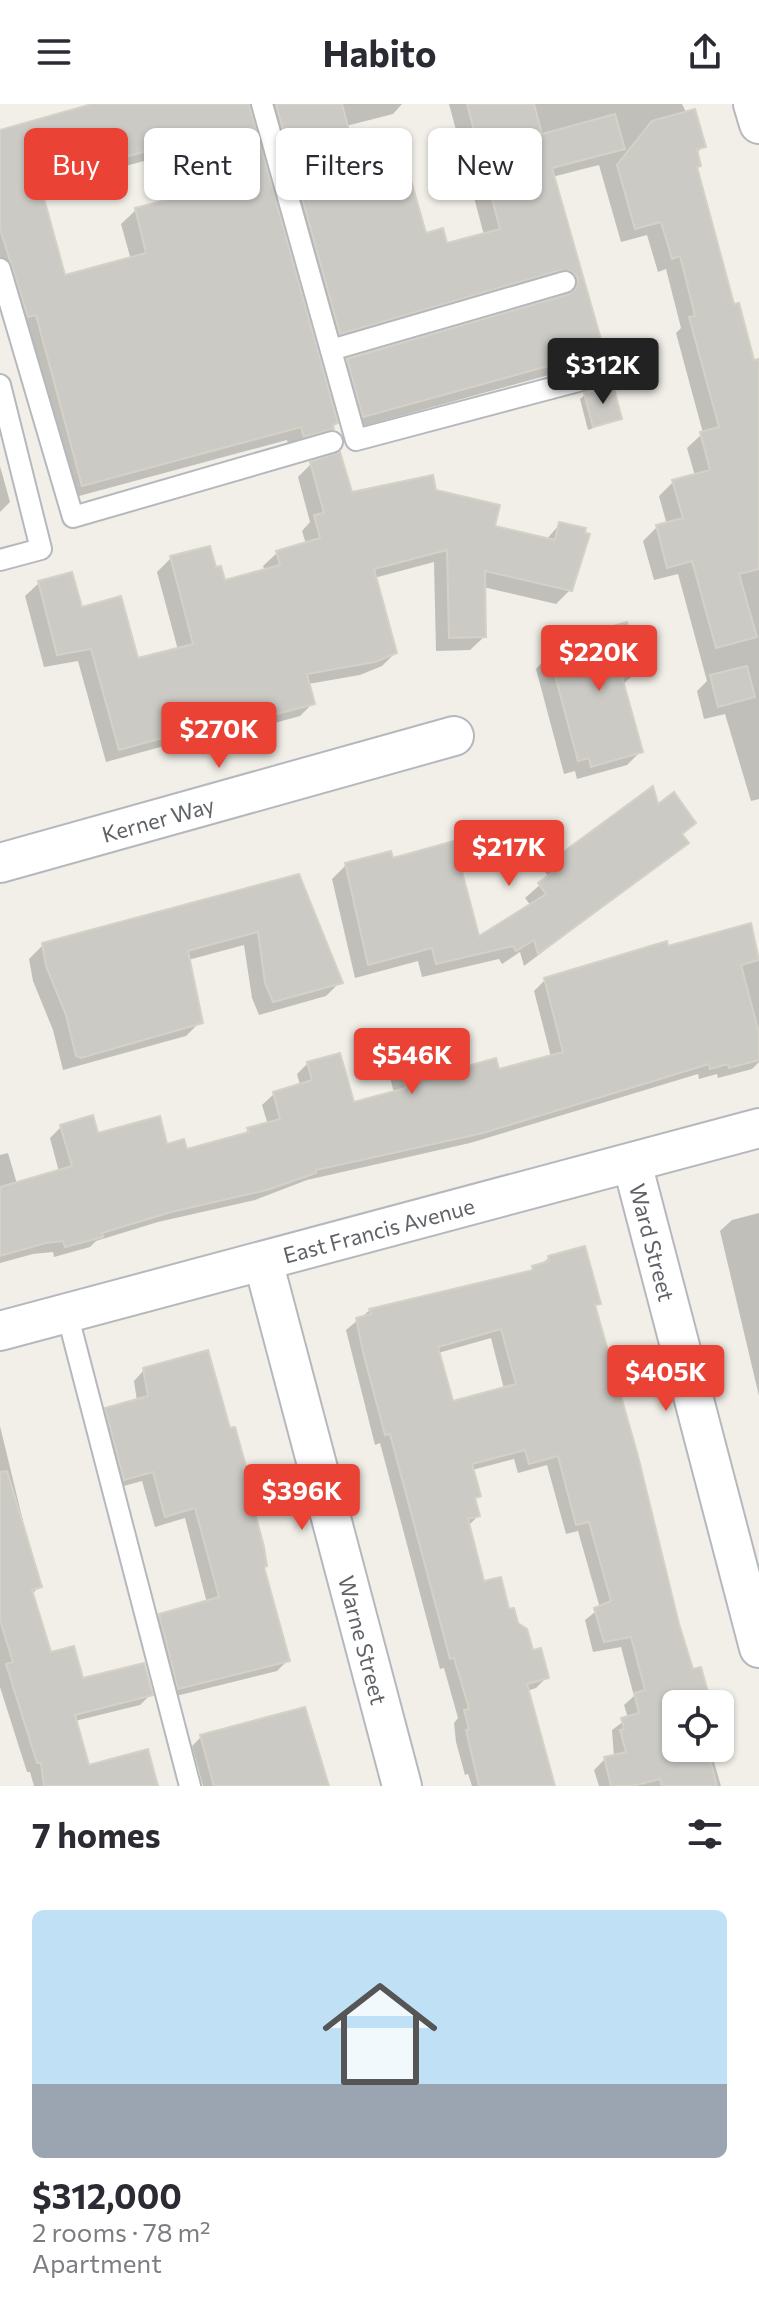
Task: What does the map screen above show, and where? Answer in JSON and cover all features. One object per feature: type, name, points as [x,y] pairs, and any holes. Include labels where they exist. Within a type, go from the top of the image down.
[{"type":"street","points":[[753,104],[759,124]]},
{"type":"street","name":"Kerner Way","points":[[0,863],[454,736]]},
{"type":"street","name":"East Francis Avenue","points":[[0,1331],[759,1128]]},
{"type":"street","name":"Ward Street","points":[[632,1163],[759,1648]]},
{"type":"street","name":"Warne Street","points":[[263,1261],[402,1786]]},
{"type":"lane","points":[[262,104],[356,440],[601,375]]},
{"type":"lane","points":[[0,269],[73,517],[332,442]]},
{"type":"lane","points":[[331,350],[565,282]]},
{"type":"lane","points":[[0,385],[41,549],[0,560]]},
{"type":"lane","points":[[67,1313],[190,1786]]},
{"type":"building","points":[[92,104],[249,104],[256,128],[144,128],[144,152],[128,156],[128,128],[24,128],[24,200],[44,200],[65,275],[146,253],[135,208],[166,200],[260,200],[260,143],[338,423],[333,425],[334,429],[304,437],[301,427],[82,486],[36,315],[28,317],[0,229],[0,130]]},
{"type":"building","points":[[276,104],[342,104],[348,128],[283,128]]},
{"type":"building","points":[[467,104],[534,104],[540,128],[473,128]]},
{"type":"building","points":[[695,109],[706,147],[697,149],[701,166],[697,167],[734,304],[739,303],[754,360],[759,359],[759,569],[739,574],[757,637],[716,648],[692,561],[667,568],[656,525],[683,518],[672,480],[710,470],[700,432],[719,427],[689,317],[695,316],[680,256],[672,259],[661,222],[635,229],[617,165],[652,121]]},
{"type":"building","points":[[615,114],[625,149],[552,168],[608,364],[598,362],[577,368],[574,359],[363,417],[347,359],[569,294],[575,290],[578,279],[573,272],[561,270],[340,334],[303,200],[412,200],[412,184],[426,233],[443,228],[447,243],[500,229],[492,200],[542,200],[542,134]]},
{"type":"building","points":[[612,381],[622,419],[593,427],[584,393],[605,387]]},
{"type":"building","points":[[340,452],[352,492],[433,475],[436,490],[500,505],[495,526],[555,540],[559,522],[586,528],[585,533],[590,534],[572,591],[485,571],[486,637],[449,638],[447,550],[374,569],[397,653],[375,662],[307,674],[315,704],[269,716],[268,712],[229,727],[207,730],[206,726],[119,750],[91,649],[57,655],[38,581],[72,572],[82,607],[121,596],[138,658],[193,644],[170,556],[210,546],[216,567],[221,566],[225,580],[280,565],[276,551],[320,538],[314,515],[324,513],[310,462]]},
{"type":"building","points":[[627,622],[641,671],[622,677],[643,752],[591,767],[589,758],[578,761],[549,653],[560,650],[558,642]]},
{"type":"building","points":[[747,666],[755,697],[718,707],[710,675]]},
{"type":"building","points":[[653,786],[658,804],[674,792],[696,823],[682,834],[689,843],[538,954],[534,940],[516,951],[513,946],[436,964],[432,948],[368,965],[345,863],[391,851],[393,858],[454,841],[479,936],[546,894],[538,883],[564,864],[558,856]]},
{"type":"building","points":[[299,874],[343,983],[273,1002],[265,983],[258,932],[202,947],[188,951],[203,1023],[81,1058],[76,1056],[66,1015],[46,966],[42,943]]},
{"type":"building","points":[[751,923],[759,960],[741,965],[759,1033],[759,1060],[729,1068],[728,1064],[710,1069],[709,1064],[483,1133],[316,1170],[316,1173],[267,1190],[171,1212],[102,1233],[103,1237],[65,1247],[63,1241],[46,1243],[0,1256],[0,1187],[72,1166],[60,1125],[93,1115],[98,1133],[160,1116],[167,1144],[184,1139],[187,1149],[249,1132],[247,1128],[280,1119],[273,1092],[312,1080],[307,1062],[340,1053],[354,1102],[406,1088],[394,1040],[425,1032],[436,1075],[496,1058],[499,1069],[563,1052],[544,978],[667,941],[668,946]]},
{"type":"building","points":[[585,1246],[601,1304],[595,1305],[638,1456],[679,1624],[693,1669],[701,1667],[707,1690],[662,1690],[662,1762],[711,1762],[717,1786],[662,1786],[660,1779],[632,1786],[611,1786],[604,1757],[626,1752],[620,1730],[624,1729],[621,1718],[639,1713],[634,1693],[645,1690],[631,1637],[604,1642],[594,1608],[611,1601],[589,1522],[576,1525],[558,1456],[529,1464],[525,1450],[472,1464],[481,1496],[475,1498],[480,1516],[468,1519],[484,1581],[501,1577],[509,1609],[514,1608],[518,1623],[527,1629],[533,1650],[541,1648],[549,1678],[527,1684],[555,1786],[479,1786],[466,1730],[469,1729],[464,1710],[469,1709],[454,1658],[450,1659],[390,1434],[385,1435],[356,1318],[371,1314],[369,1309],[533,1270],[532,1266],[549,1261],[548,1256]],"holes":[[[501,1329],[516,1384],[453,1401],[438,1347]]]},
{"type":"building","points":[[208,1350],[230,1428],[235,1427],[246,1466],[243,1467],[264,1547],[267,1566],[264,1567],[290,1661],[178,1689],[159,1614],[219,1597],[195,1508],[165,1517],[153,1472],[124,1480],[105,1408],[148,1396],[143,1368]]},
{"type":"building","points":[[7,1471],[42,1587],[32,1590],[51,1652],[74,1646],[83,1678],[144,1663],[153,1695],[75,1715],[89,1765],[148,1749],[158,1786],[44,1786],[41,1763],[37,1763],[6,1664],[13,1662],[0,1620],[0,1472]]},
{"type":"building","points":[[305,1707],[329,1786],[214,1786],[200,1735]]}]
